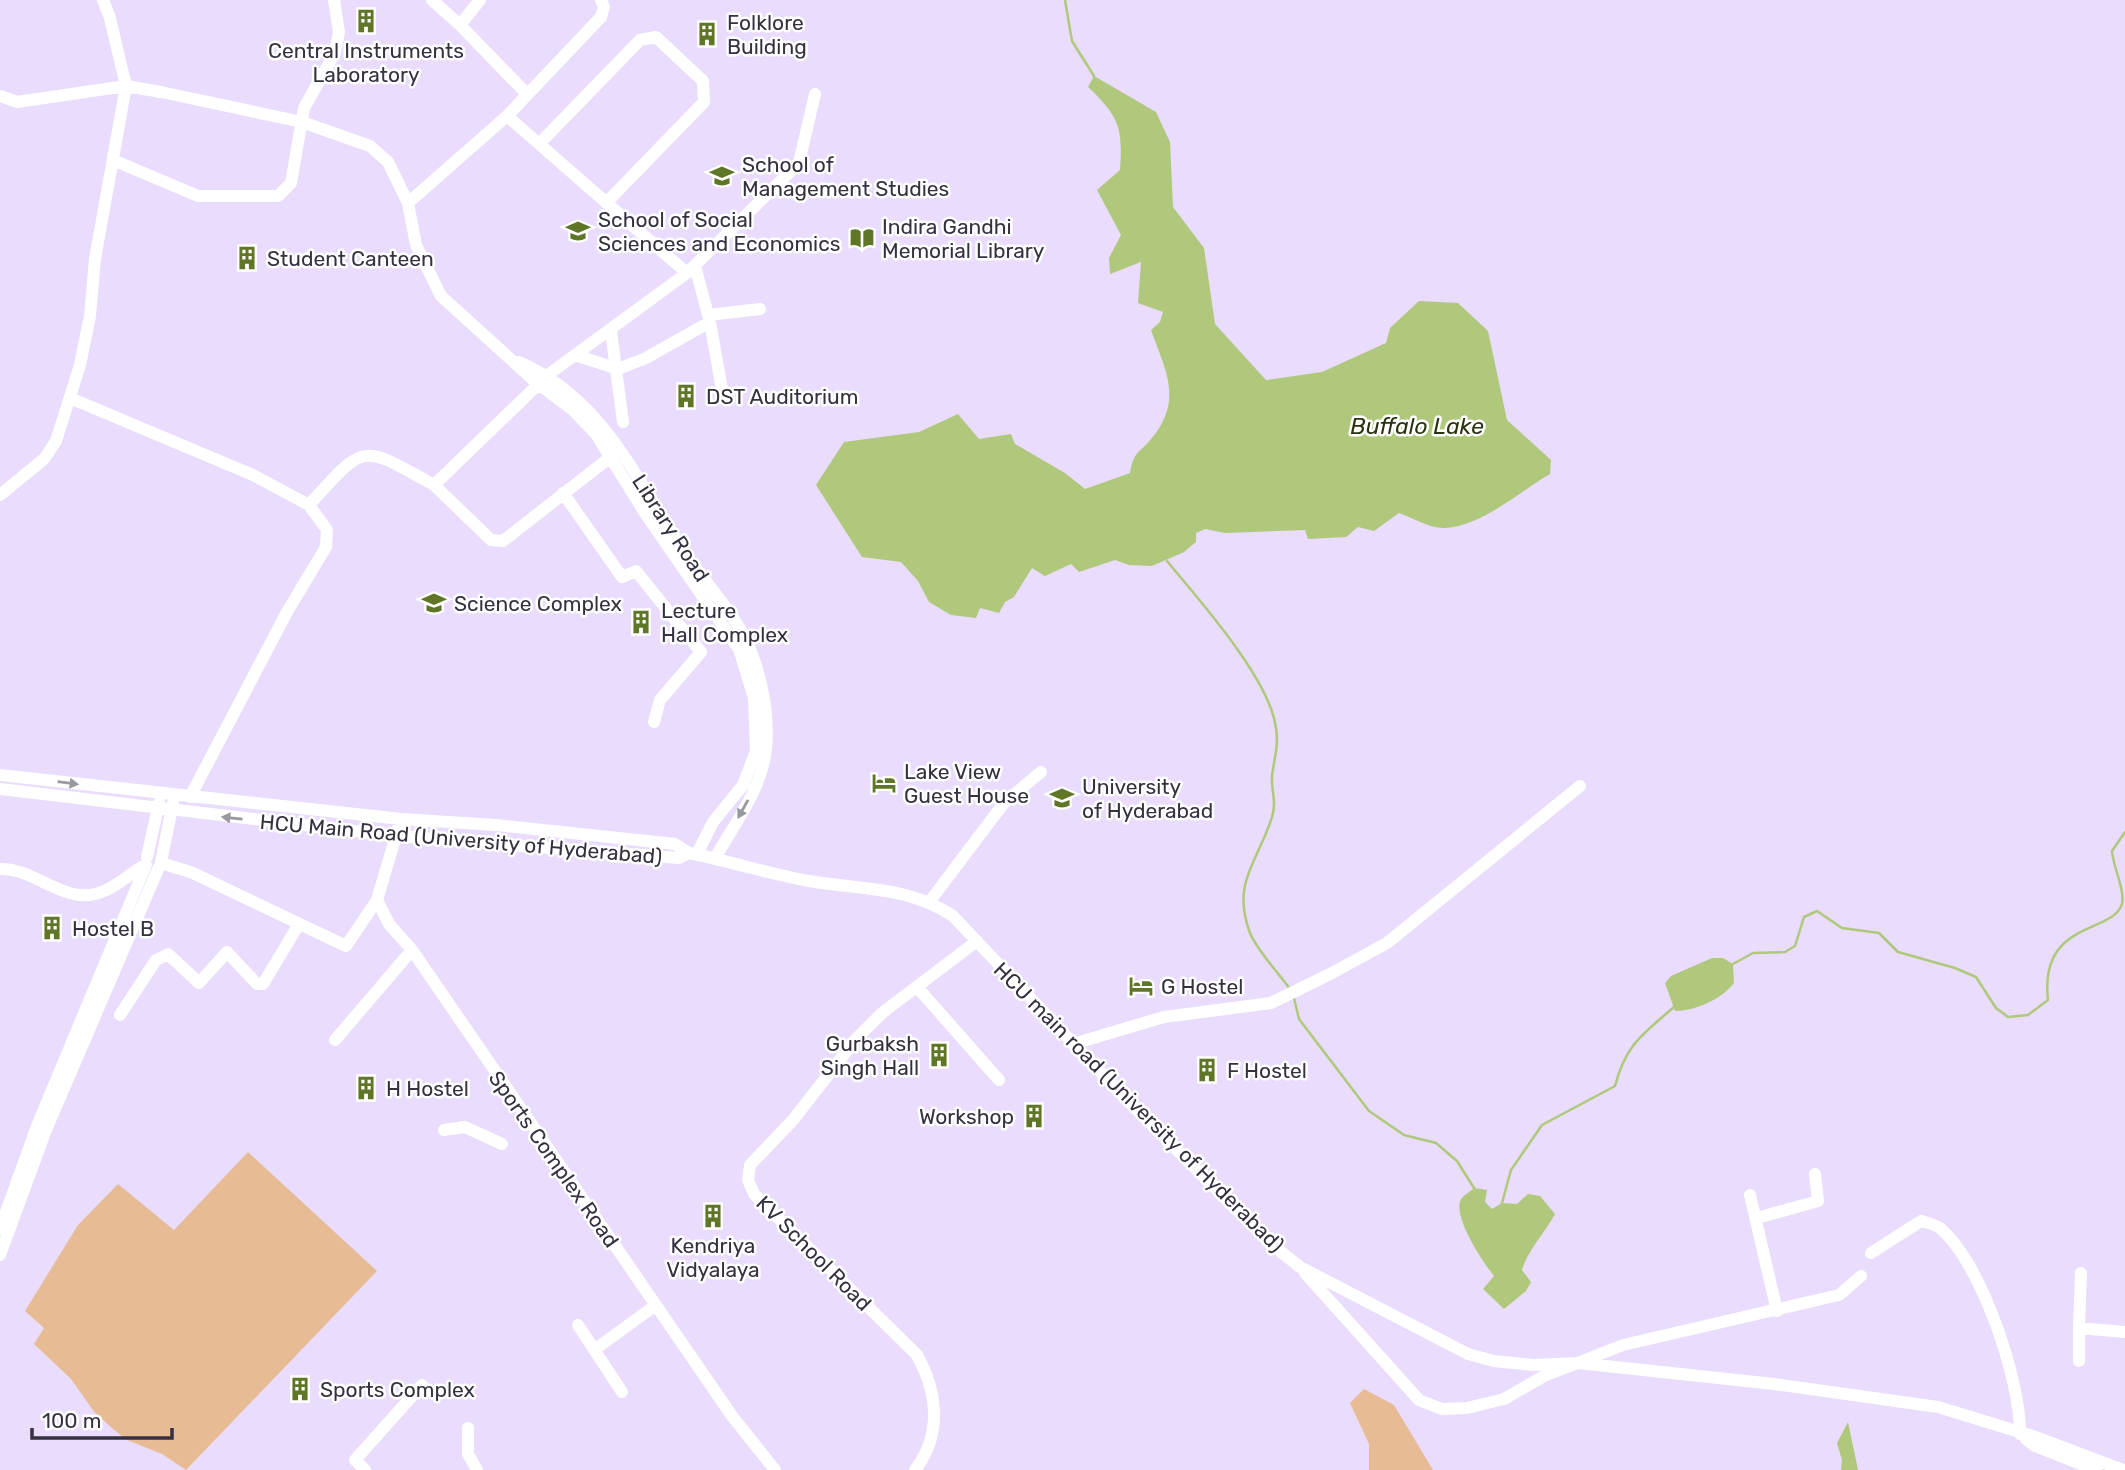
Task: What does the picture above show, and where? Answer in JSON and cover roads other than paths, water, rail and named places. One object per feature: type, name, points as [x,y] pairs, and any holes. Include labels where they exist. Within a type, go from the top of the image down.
[{"type":"street","points":[[0,495],[44,459],[56,441],[71,398],[90,316],[95,259],[126,86],[110,18],[103,0]]},
{"type":"street","points":[[114,160],[198,196],[278,197],[291,183],[304,108],[335,54],[339,32],[334,0]]},
{"type":"street","points":[[432,0],[526,93]]},
{"type":"street","points":[[455,21],[468,13],[480,0]]},
{"type":"street","points":[[408,203],[507,116],[601,17],[604,7],[601,0]]},
{"type":"street","points":[[540,144],[640,40],[656,37],[703,81],[704,102],[606,204]]},
{"type":"street","points":[[0,96],[17,102],[126,86],[302,122],[370,146],[388,162],[408,203],[416,245],[441,296],[538,384],[586,422],[616,453],[667,546],[727,629],[747,672],[754,698],[757,732],[752,764],[743,785],[693,853]]},
{"type":"street","points":[[434,485],[549,374],[611,331],[691,269],[799,163],[815,94]]},
{"type":"street","points":[[507,116],[606,204],[691,269],[709,318],[723,395]]},
{"type":"street","points":[[575,355],[618,369],[646,358],[709,318],[760,309]]},
{"type":"street","points":[[611,331],[623,422]]},
{"type":"street","points":[[510,358],[549,374]]},
{"type":"street","name":"Library Road","points":[[549,374],[601,424],[616,453],[734,620],[751,652],[763,693],[766,729],[763,770],[715,858]]},
{"type":"street","points":[[71,398],[253,475],[309,505],[327,530],[326,547],[287,612],[190,797]]},
{"type":"street","points":[[309,505],[348,463],[365,455],[375,454],[434,485],[491,540],[503,541],[616,453]]},
{"type":"street","points":[[563,493],[622,577],[636,571],[701,652],[660,701],[654,722]]},
{"type":"street","points":[[930,901],[1004,803],[1041,772]]},
{"type":"street","name":"HCU Main Road (University of Hyderabad)","points":[[0,775],[174,796],[675,844],[693,853]]},
{"type":"street","points":[[1073,1044],[1164,1017],[1270,1003],[1332,973],[1387,943],[1580,786]]},
{"type":"street","name":"HCU Main Road (University of Hyderabad)","points":[[0,789],[397,836],[680,858],[693,853]]},
{"type":"street","points":[[0,1229],[146,861],[159,794]]},
{"type":"street","points":[[0,1255],[42,1128],[161,864],[174,796]]},
{"type":"street","points":[[146,861],[152,870],[161,864],[193,873],[346,946],[377,900],[401,819]]},
{"type":"street","name":"HCU main road (University of Hyderabad)","points":[[693,853],[809,881],[866,887],[930,901],[953,916],[1073,1044],[1270,1243],[1300,1268],[1468,1353],[1494,1362],[1533,1365],[1578,1363],[1873,1396],[1938,1407],[2123,1470]]},
{"type":"street","points":[[0,869],[18,869],[60,891],[88,896],[104,891],[146,861]]},
{"type":"street","name":"Sports Complex Road","points":[[377,900],[389,924],[411,950],[732,1416],[775,1470]]},
{"type":"street","points":[[120,1015],[156,960],[169,954],[199,983],[227,952],[257,984],[263,984],[299,924]]},
{"type":"street","name":"KV School Road","points":[[915,1470],[928,1450],[936,1418],[928,1380],[917,1355],[754,1194],[748,1180],[750,1165],[801,1110],[856,1039],[882,1013],[977,941]]},
{"type":"street","points":[[335,1040],[411,950]]},
{"type":"street","points":[[917,987],[999,1080]]},
{"type":"street","points":[[443,1130],[465,1126],[502,1144]]},
{"type":"street","points":[[1757,1217],[1818,1201],[1815,1174]]},
{"type":"street","points":[[1750,1195],[1777,1311]]},
{"type":"street","points":[[1871,1253],[1921,1221],[1940,1227],[1975,1275],[2004,1348],[2021,1413],[2020,1434],[2035,1446],[2096,1470]]},
{"type":"street","points":[[1300,1268],[1419,1400],[1441,1409],[1466,1408],[1504,1399],[1544,1376],[1623,1345],[1839,1295],[1861,1276]]},
{"type":"street","points":[[2079,1361],[2081,1273]]},
{"type":"street","points":[[594,1350],[656,1306]]},
{"type":"street","points":[[578,1325],[622,1392]]},
{"type":"street","points":[[2079,1328],[2125,1332]]},
{"type":"street","points":[[365,1470],[355,1460],[422,1385]]},
{"type":"street","points":[[468,1428],[468,1454],[477,1470]]},
{"type":"water","name":"Buffalo Lake","points":[[1094,76],[1156,112],[1170,142],[1173,207],[1204,248],[1215,324],[1266,380],[1322,372],[1386,343],[1390,328],[1419,301],[1458,303],[1488,331],[1507,420],[1551,460],[1550,474],[1486,515],[1459,526],[1434,527],[1399,513],[1374,531],[1358,527],[1346,537],[1308,539],[1305,530],[1225,533],[1205,529],[1196,533],[1196,542],[1184,552],[1152,566],[1129,565],[1115,560],[1079,572],[1071,564],[1045,576],[1032,568],[1014,597],[1005,602],[999,613],[980,608],[976,618],[951,615],[929,602],[918,581],[901,562],[862,557],[816,485],[844,442],[919,432],[958,414],[979,439],[1011,434],[1015,444],[1065,473],[1085,489],[1130,473],[1135,456],[1161,424],[1167,411],[1169,385],[1151,330],[1160,322],[1163,312],[1138,303],[1141,262],[1110,274],[1109,258],[1121,235],[1097,190],[1120,170],[1121,143],[1113,115],[1088,87]]},
{"type":"water","points":[[1712,958],[1723,958],[1733,964],[1734,983],[1708,1003],[1675,1011],[1665,983],[1671,976]]},
{"type":"water","points":[[1474,1188],[1487,1190],[1485,1202],[1492,1209],[1502,1203],[1517,1204],[1528,1194],[1540,1196],[1555,1214],[1524,1263],[1522,1270],[1531,1282],[1526,1291],[1504,1309],[1483,1289],[1494,1276],[1470,1239],[1461,1217],[1461,1199]]},
{"type":"water","points":[[1848,1422],[1858,1470],[1841,1470],[1842,1460],[1837,1443]]},
{"type":"waterway","points":[[1065,0],[1072,41],[1094,76]]},
{"type":"waterway","points":[[1167,561],[1231,641],[1261,687],[1271,708],[1277,741],[1272,776],[1273,811],[1249,873],[1243,900],[1250,933],[1263,955],[1290,989]]},
{"type":"waterway","points":[[1733,964],[1753,953],[1785,952],[1795,946],[1804,917],[1817,911],[1842,928],[1879,933],[1898,952],[1955,968],[1976,977],[1996,1008],[2008,1017],[2028,1015],[2048,1000],[2048,974],[2054,955],[2065,942],[2116,913],[2122,904],[2122,892],[2112,851],[2125,832]]},
{"type":"waterway","points":[[1294,998],[1299,1019],[1369,1111],[1404,1135],[1436,1143],[1457,1161],[1474,1188]]},
{"type":"waterway","points":[[1502,1203],[1511,1170],[1542,1125],[1615,1086],[1630,1050],[1644,1033],[1674,1007]]},
{"type":"place","name":"Central Instruments Laboratory","points":[[366,21]]},
{"type":"place","name":"Folklore Building","points":[[707,34]]},
{"type":"place","name":"School of Management Studies","points":[[722,176]]},
{"type":"place","name":"School of Social Sciences and Economics","points":[[578,231]]},
{"type":"place","name":"Indira Gandhi Memorial Library","points":[[862,238]]},
{"type":"place","name":"Student Canteen","points":[[247,258]]},
{"type":"place","name":"DST Auditorium","points":[[686,396]]},
{"type":"place","name":"Science Complex","points":[[434,603]]},
{"type":"place","name":"Lecture Hall Complex","points":[[641,622]]},
{"type":"place","name":"Lake View Guest House","points":[[884,783]]},
{"type":"place","name":"University of Hyderabad","points":[[1062,798]]},
{"type":"place","name":"Hostel B","points":[[52,928]]},
{"type":"place","name":"G Hostel","points":[[1141,986]]},
{"type":"place","name":"Gurbaksh Singh Hall","points":[[939,1055]]},
{"type":"place","name":"F Hostel","points":[[1207,1070]]},
{"type":"place","name":"H Hostel","points":[[366,1088]]},
{"type":"place","name":"Workshop","points":[[1034,1116]]},
{"type":"place","name":"Kendriya Vidyalaya","points":[[713,1216]]},
{"type":"place","name":"Sports Complex","points":[[300,1389]]}]
